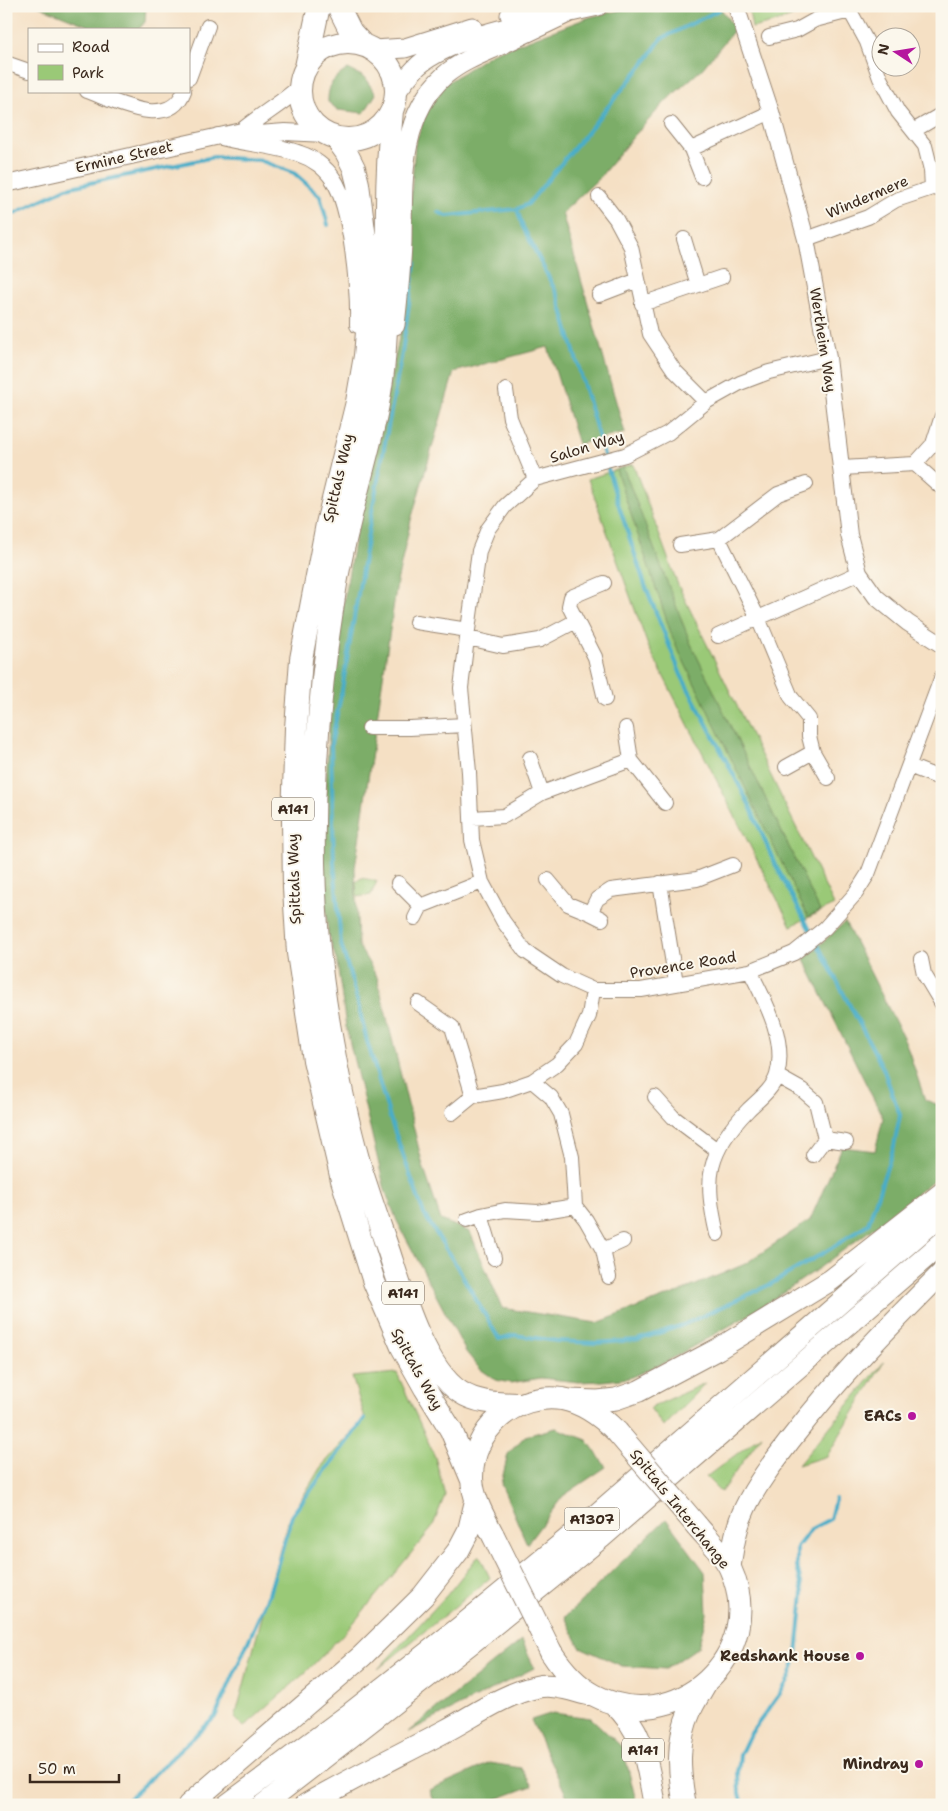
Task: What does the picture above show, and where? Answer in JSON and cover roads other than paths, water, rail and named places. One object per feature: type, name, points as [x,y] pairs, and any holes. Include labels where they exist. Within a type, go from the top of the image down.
[{"type":"highway","points":[[319,6],[303,78],[301,102],[306,115],[314,126],[330,136],[356,138],[375,131],[385,122],[394,101],[394,76],[386,62],[368,48],[348,27],[338,6]]},
{"type":"highway","points":[[303,78],[316,54],[330,46],[347,43],[368,48]]},
{"type":"highway","name":"Spittals Way","points":[[394,101],[387,206],[387,318],[382,381],[336,585],[318,710],[314,885],[320,954],[328,1022],[340,1085],[360,1166],[397,1276],[420,1336],[442,1375],[460,1392],[482,1401],[520,1404]]},
{"type":"highway","name":"Spittals Way","points":[[330,136],[346,152],[354,168],[358,184],[367,254],[369,308],[365,356],[357,402],[327,524],[302,659],[296,728],[293,820],[294,888],[298,953],[314,1060],[342,1180],[374,1282],[402,1347],[451,1430],[474,1491]]},
{"type":"highway","name":"Spittals Interchange","points":[[189,1805],[362,1656],[423,1596],[458,1551],[469,1530],[476,1453],[484,1435],[497,1419],[520,1404],[549,1398],[564,1400],[588,1408],[598,1415],[616,1432],[730,1566],[738,1597],[739,1613],[737,1629],[726,1659],[717,1672],[706,1683],[677,1699],[662,1704],[638,1706],[548,1686],[523,1690],[508,1696],[306,1805]]},
{"type":"highway","points":[[474,1491],[493,1535],[551,1652],[570,1676],[604,1699]]},
{"type":"highway","name":"A141","points":[[686,1805],[680,1767],[683,1730],[690,1711],[706,1683]]},
{"type":"highway","name":"A141","points":[[604,1699],[630,1720],[638,1735],[645,1756],[655,1805]]},
{"type":"main road","points":[[368,48],[405,48],[499,18],[545,6]]},
{"type":"main road","points":[[394,101],[418,66],[436,53],[499,30],[598,6]]},
{"type":"main road","points":[[382,381],[392,345],[399,289],[405,158],[415,119],[428,95],[445,75],[470,60],[570,12]]},
{"type":"main road","points":[[564,1400],[598,1401],[616,1399],[639,1391],[718,1349],[831,1280],[942,1193]]},
{"type":"main road","name":"A1307","points":[[227,1805],[348,1715],[581,1528],[942,1214]]},
{"type":"main road","name":"A1307","points":[[263,1805],[474,1641],[602,1538],[942,1243]]},
{"type":"main road","points":[[730,1566],[734,1540],[745,1508],[755,1489],[782,1451],[836,1384],[942,1273]]},
{"type":"street","name":"Wertheim Way","points":[[736,6],[771,112],[806,239],[828,358],[849,535],[859,573],[876,596],[908,623],[942,644]]},
{"type":"street","points":[[768,37],[797,30],[815,20],[850,11],[867,42],[898,112],[924,146],[937,189]]},
{"type":"street","points":[[190,75],[208,26]]},
{"type":"street","points":[[6,63],[28,71]]},
{"type":"street","name":"Ermine Street","points":[[6,184],[242,130],[280,104],[303,78]]},
{"type":"street","points":[[90,92],[135,108],[153,112],[164,112],[175,107],[182,98],[184,92]]},
{"type":"street","points":[[692,149],[771,112]]},
{"type":"street","points":[[914,131],[942,114]]},
{"type":"street","points":[[671,124],[692,149],[702,177]]},
{"type":"street","name":"Ermine Street","points":[[242,130],[259,134],[285,132],[330,136]]},
{"type":"street","points":[[218,136],[238,142],[290,150],[313,159],[333,178],[340,191],[345,206],[352,246],[358,311],[357,402]]},
{"type":"street","name":"Windermere","points":[[806,239],[868,217],[896,200],[937,189]]},
{"type":"street","points":[[599,197],[616,219],[631,247],[650,334],[674,370],[706,402]]},
{"type":"street","points":[[684,239],[698,285]]},
{"type":"street","points":[[642,304],[722,277]]},
{"type":"street","points":[[599,295],[638,280]]},
{"type":"street","name":"Salon Way","points":[[469,772],[462,688],[479,552],[488,529],[505,506],[535,480],[619,457],[668,434],[706,402],[740,383],[769,372],[828,358]]},
{"type":"street","points":[[506,390],[504,420],[535,480]]},
{"type":"street","points":[[915,464],[933,444],[942,416]]},
{"type":"street","points":[[842,468],[915,464],[942,488]]},
{"type":"street","points":[[680,545],[719,539],[778,494],[806,484]]},
{"type":"street","points":[[719,539],[758,618],[791,697],[809,719],[809,736],[813,752],[828,778]]},
{"type":"street","points":[[718,636],[859,573]]},
{"type":"street","points":[[604,583],[571,597],[569,606],[595,657],[605,699]]},
{"type":"street","points":[[416,622],[468,634],[503,646],[540,640],[576,621]]},
{"type":"street","name":"Provence Road","points":[[469,772],[472,840],[482,882],[503,921],[525,951],[562,976],[592,990],[640,990],[750,971],[794,953],[825,928],[856,893],[868,874],[942,676]]},
{"type":"street","points":[[377,731],[464,725]]},
{"type":"street","points":[[626,728],[632,760],[665,803]]},
{"type":"street","points":[[786,767],[813,752]]},
{"type":"street","points":[[530,758],[542,793]]},
{"type":"street","points":[[472,818],[504,816],[542,793],[632,760]]},
{"type":"street","points":[[909,766],[942,779]]},
{"type":"street","points":[[548,880],[568,904],[596,916],[597,899],[611,890],[697,879],[733,866]]},
{"type":"street","points":[[398,883],[418,912],[482,882]]},
{"type":"street","points":[[660,883],[676,983]]},
{"type":"street","points":[[921,959],[924,974],[942,1004]]},
{"type":"street","name":"Provence Road","points":[[750,971],[773,1018],[778,1054],[777,1076]]},
{"type":"street","points":[[452,1113],[473,1096],[503,1091],[532,1082],[557,1064],[576,1044],[588,1016],[592,990]]},
{"type":"street","points":[[418,1003],[452,1027],[473,1096]]},
{"type":"street","points":[[717,1234],[719,1219],[710,1201],[710,1174],[717,1150],[728,1132],[766,1093],[777,1076],[802,1090],[816,1102],[825,1139]]},
{"type":"street","points":[[532,1082],[550,1097],[561,1114],[572,1157],[575,1206],[586,1220],[603,1250],[609,1277]]},
{"type":"street","points":[[655,1096],[673,1117],[717,1150]]},
{"type":"street","points":[[825,1139],[846,1142]]},
{"type":"street","points":[[813,1155],[825,1139]]},
{"type":"street","points":[[494,1258],[474,1217],[505,1210],[538,1212],[575,1206]]},
{"type":"street","points":[[603,1250],[623,1241]]},
{"type":"waterway","points":[[415,262],[402,353],[331,744],[334,863],[341,944],[391,1121],[424,1214],[499,1339],[514,1335],[557,1341],[596,1343],[637,1340],[683,1325],[771,1284],[868,1224],[894,1146],[900,1115],[883,1068],[775,864],[749,804],[681,675],[645,585],[617,500],[558,296],[522,225],[517,209],[528,204],[648,58],[661,39],[719,10]]},
{"type":"waterway","points":[[9,216],[66,188],[214,157],[259,160],[294,173],[320,196],[328,225]]},
{"type":"waterway","points":[[438,212],[447,216],[517,209]]},
{"type":"waterway","points":[[122,1805],[215,1717],[269,1594],[292,1515],[365,1418]]},
{"type":"waterway","points":[[742,1805],[738,1773],[740,1755],[749,1736],[790,1677],[797,1654],[803,1593],[797,1566],[797,1547],[811,1529],[830,1519],[835,1499]]},
{"type":"place","name":"EACs","points":[[912,1416]]},
{"type":"place","name":"Redshank House","points":[[860,1656]]},
{"type":"place","name":"Mindray","points":[[919,1764]]}]
